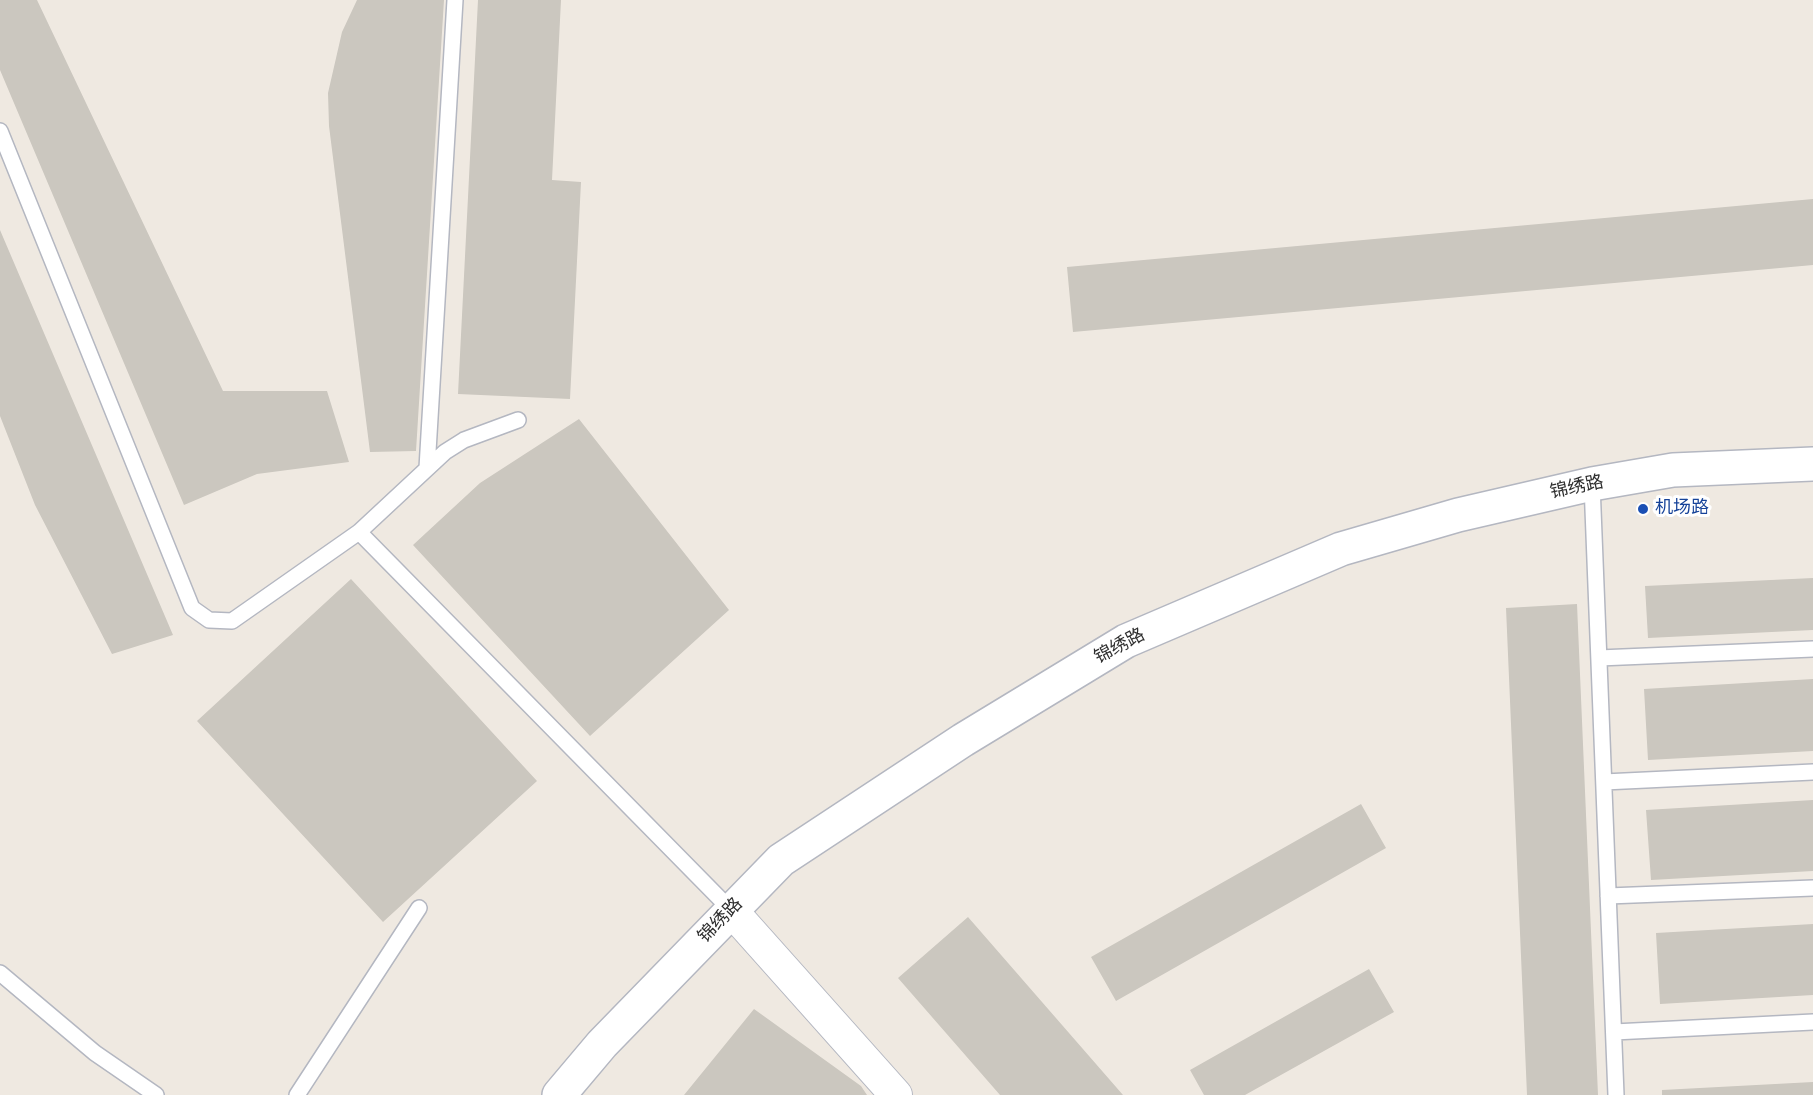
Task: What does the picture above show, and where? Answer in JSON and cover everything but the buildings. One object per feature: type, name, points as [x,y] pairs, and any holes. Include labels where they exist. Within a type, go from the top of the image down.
[{"type":"street","name":"锦绣路","points":[[559,1095],[602,1044],[781,860],[963,740],[1126,641],[1341,549],[1458,515],[1592,484],[1673,470],[1813,464]]},
{"type":"street","points":[[731,910],[896,1095]]},
{"type":"lane","points":[[427,468],[455,0]]},
{"type":"lane","points":[[1,138],[192,608],[209,620],[232,621],[358,532],[445,452],[464,440],[518,420]]},
{"type":"lane","points":[[1592,484],[1616,1095]]},
{"type":"lane","points":[[358,532],[731,910]]},
{"type":"lane","points":[[1599,658],[1813,649]]},
{"type":"lane","points":[[1604,782],[1813,772]]},
{"type":"lane","points":[[1608,896],[1813,888]]},
{"type":"lane","points":[[297,1095],[419,908]]},
{"type":"lane","points":[[0,973],[95,1053],[156,1095]]},
{"type":"lane","points":[[1614,1032],[1813,1022]]},
{"type":"place","name":"机场路","points":[[1643,509]]}]
